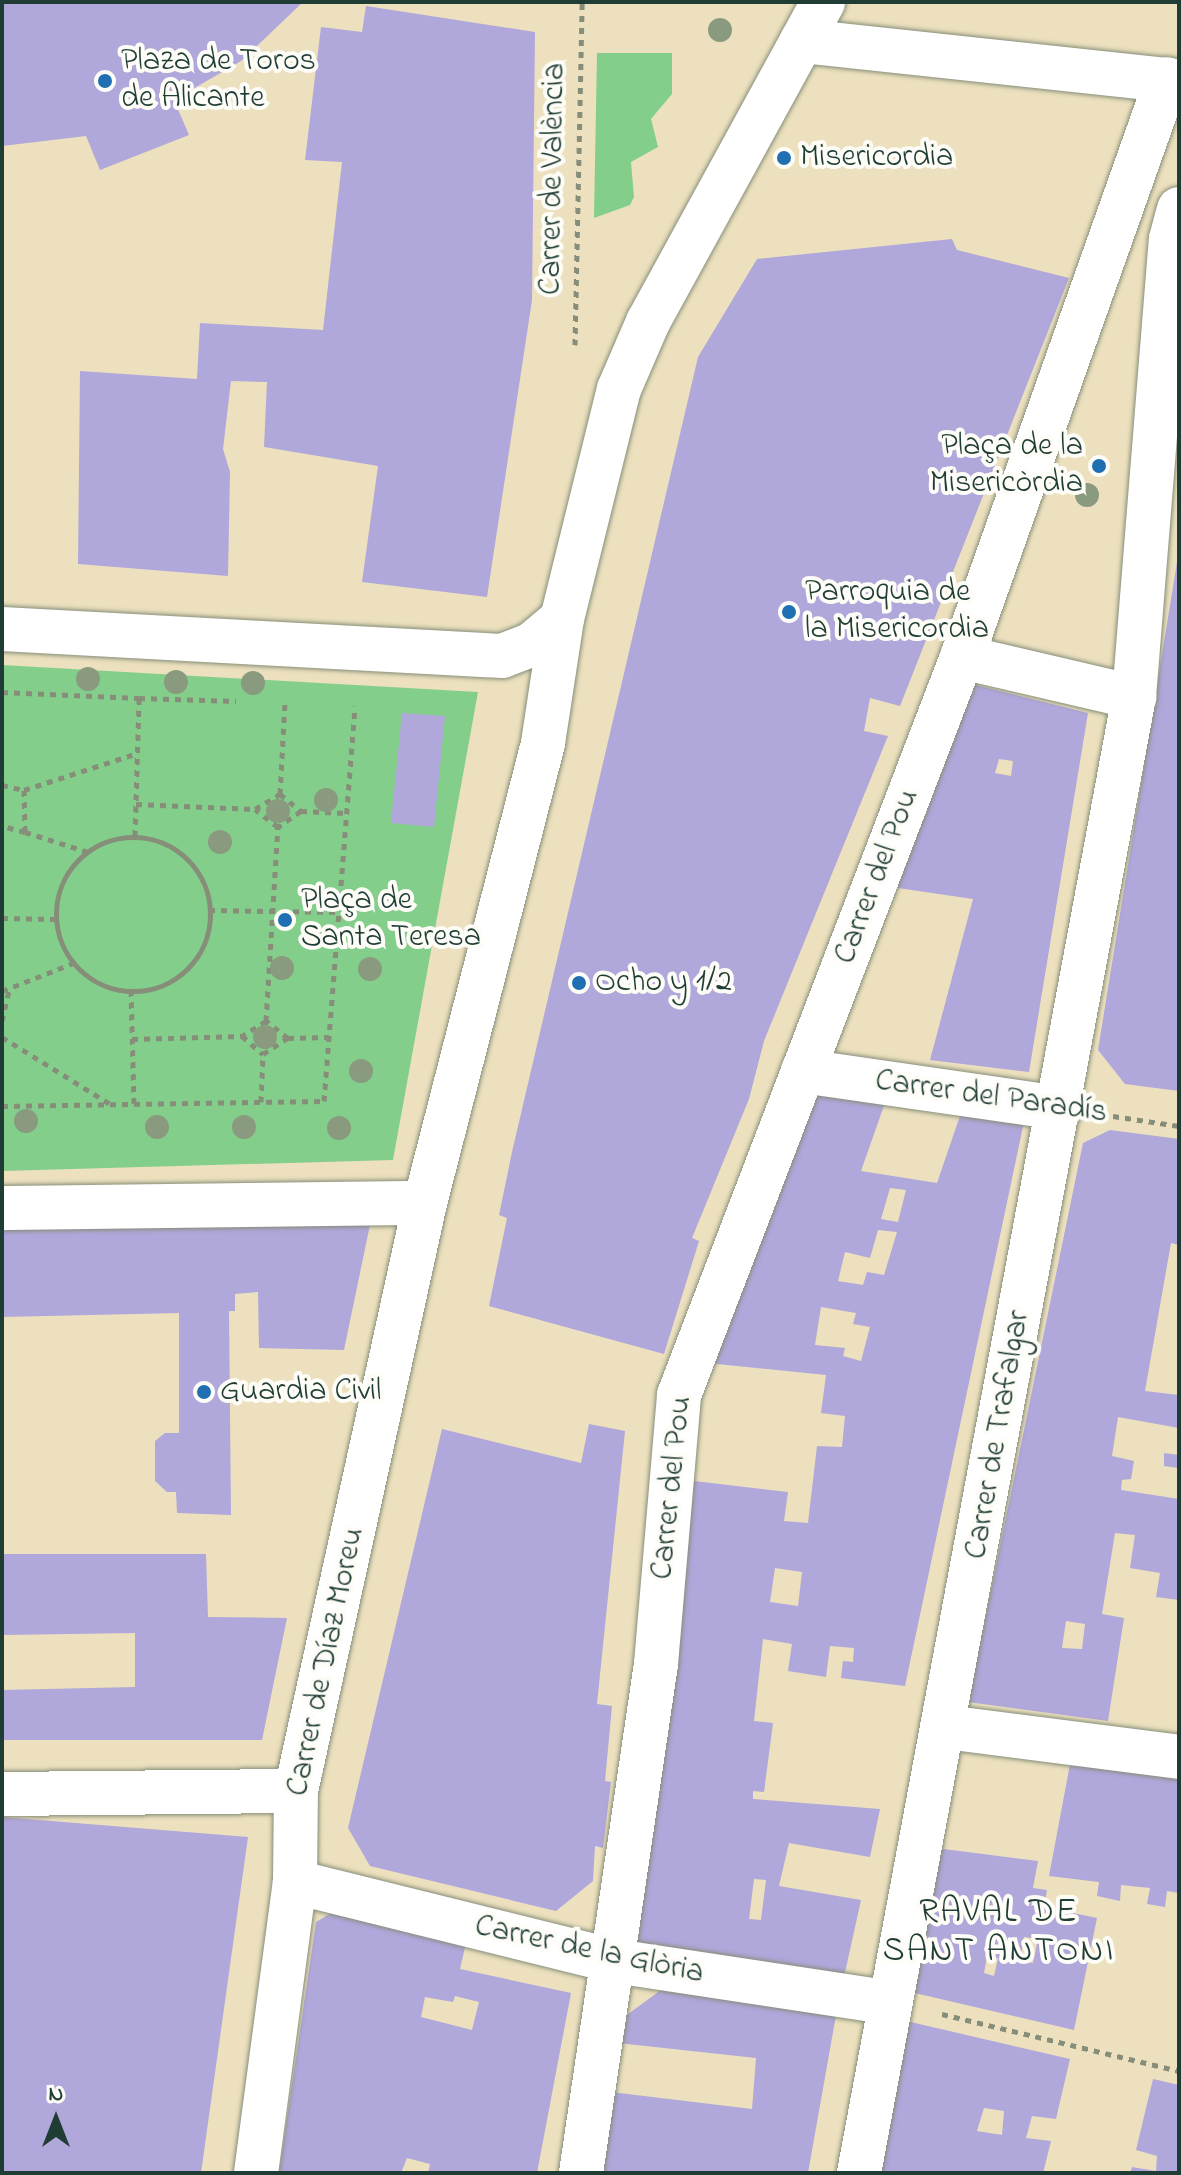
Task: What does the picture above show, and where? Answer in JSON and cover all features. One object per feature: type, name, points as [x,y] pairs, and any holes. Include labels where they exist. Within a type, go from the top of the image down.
[{"type":"street","points":[[2,1208],[425,1203],[543,743],[562,619],[619,389],[654,311],[823,2]]},
{"type":"street","points":[[802,41],[1173,80],[962,657],[1134,697],[1171,239],[1179,209]]},
{"type":"street","points":[[2,629],[502,656],[531,645],[562,619]]},
{"type":"street","points":[[502,656],[529,679],[539,700],[543,743]]},
{"type":"street","name":"Carrer del Pou","points":[[581,2173],[615,1961],[656,1664],[679,1395],[962,657]]},
{"type":"street","name":"Carrer de Trafalgar","points":[[859,2173],[887,2002],[946,1727],[1134,697]]},
{"type":"street","name":"Carrer del Paradís","points":[[803,1071],[1060,1108]]},
{"type":"street","name":"Carrer de Díaz Moreu","points":[[256,2173],[295,1882],[296,1791],[425,1203]]},
{"type":"street","points":[[946,1727],[1179,1757]]},
{"type":"street","points":[[2,1794],[296,1791]]},
{"type":"street","name":"Carrer de la Glòria","points":[[295,1882],[615,1961],[887,2002]]},
{"type":"path","name":"Carrer de València","points":[[575,356],[582,2]]},
{"type":"path","points":[[2,692],[242,701]]},
{"type":"path","points":[[135,836],[139,698]]},
{"type":"path","points":[[271,702],[299,704]]},
{"type":"path","points":[[280,794],[285,703]]},
{"type":"path","points":[[341,705],[370,707]]},
{"type":"path","points":[[2,1106],[324,1101],[355,706]]},
{"type":"path","points":[[2,785],[24,790],[138,753]]},
{"type":"path","points":[[24,790],[25,832]]},
{"type":"path","points":[[136,804],[255,809],[280,794]]},
{"type":"path","points":[[280,794],[301,811],[346,813]]},
{"type":"path","points":[[255,809],[278,827]]},
{"type":"path","points":[[278,827],[301,811]]},
{"type":"path","points":[[2,826],[88,852]]},
{"type":"path","points":[[266,1021],[278,827]]},
{"type":"path","points":[[135,836],[167,843],[192,863],[208,891],[209,910],[199,955],[177,978],[147,990],[131,990],[85,976],[64,951],[55,919],[59,887],[76,860],[103,841],[135,836]]},
{"type":"path","points":[[209,910],[339,912]]},
{"type":"path","points":[[2,918],[55,919]]},
{"type":"path","points":[[2,1021],[6,991],[74,963]]},
{"type":"path","points":[[131,990],[134,1105]]},
{"type":"path","points":[[132,1039],[242,1036],[266,1021]]},
{"type":"path","points":[[266,1021],[288,1038]]},
{"type":"path","points":[[242,1036],[263,1054]]},
{"type":"path","points":[[2,1037],[112,1105]]},
{"type":"path","points":[[263,1054],[288,1038],[329,1037]]},
{"type":"path","points":[[261,1102],[263,1054]]},
{"type":"path","name":"Carrer del Paradís","points":[[1060,1108],[1179,1126]]},
{"type":"path","points":[[887,2002],[1179,2071]]},
{"type":"green space","points":[[597,53],[672,53],[672,94],[651,119],[658,147],[631,162],[634,197],[630,205],[594,218]]},
{"type":"green space","points":[[2,665],[478,692],[393,1160],[2,1171]]},
{"type":"building","name":"Plaza de Toros de Alicante","points":[[2,2],[303,2],[241,61],[174,100],[189,135],[100,170],[86,136],[2,146]]},
{"type":"building","points":[[366,6],[535,32],[532,300],[487,597],[362,582],[378,466],[264,447],[267,382],[231,381],[223,449],[230,472],[228,576],[78,564],[80,371],[197,379],[200,323],[323,330],[342,162],[305,160],[321,27],[362,32]]},
{"type":"building","points":[[952,239],[957,250],[1069,278],[900,706],[870,698],[864,731],[888,736],[764,1041],[749,1099],[692,1238],[699,1241],[664,1354],[489,1306],[507,1218],[499,1215],[512,1152],[698,357],[757,259]]},
{"type":"building","points":[[1177,562],[1179,1091],[1125,1084],[1098,1050]]},
{"type":"building","points":[[964,682],[1088,713],[1029,1072],[930,1060],[973,899],[884,886]],"holes":[[[999,759],[1013,761],[1011,776],[995,773]]]},
{"type":"building","points":[[402,713],[445,716],[434,827],[391,823]]},
{"type":"building","points":[[807,1090],[886,1100],[861,1171],[937,1183],[961,1113],[1025,1117],[905,1686],[841,1678],[843,1661],[853,1662],[854,1648],[830,1646],[826,1677],[788,1671],[792,1644],[763,1639],[754,1721],[773,1723],[764,1792],[753,1791],[753,1799],[880,1809],[870,1857],[789,1843],[779,1886],[861,1900],[844,1977],[635,1953],[694,1481],[788,1492],[784,1521],[808,1523],[817,1446],[842,1447],[845,1416],[821,1413],[826,1375],[707,1363]],"holes":[[[890,1188],[906,1190],[898,1222],[881,1219]],[[878,1230],[897,1232],[884,1275],[867,1272],[863,1285],[838,1281],[845,1252],[870,1258]],[[821,1307],[856,1313],[853,1324],[870,1327],[861,1361],[843,1356],[845,1348],[815,1345]],[[775,1568],[802,1572],[798,1606],[770,1602]],[[754,1879],[766,1880],[761,1920],[749,1919]]]},
{"type":"building","points":[[1110,1130],[1179,1139],[1179,1245],[1171,1243],[1145,1391],[1179,1395],[1179,1428],[1118,1417],[1112,1456],[1134,1461],[1131,1479],[1122,1480],[1121,1490],[1179,1499],[1179,1600],[1156,1597],[1160,1573],[1130,1568],[1135,1535],[1115,1533],[1102,1614],[1124,1618],[1108,1721],[968,1702],[1083,1143]],"holes":[[[1066,1621],[1085,1624],[1082,1649],[1062,1648]]]},
{"type":"building","name":"Guardia Civil","points":[[371,1220],[344,1350],[259,1348],[258,1292],[235,1294],[235,1311],[229,1311],[231,1515],[177,1513],[176,1492],[167,1492],[155,1481],[155,1441],[165,1433],[179,1433],[179,1313],[2,1317],[2,1226]]},
{"type":"building","points":[[589,1424],[625,1431],[597,1704],[612,1706],[605,1781],[611,1782],[603,1848],[595,1846],[593,1881],[556,1911],[370,1866],[348,1828],[442,1429],[581,1463]]},
{"type":"building","points":[[1164,1453],[1179,1455],[1179,1468],[1164,1466]]},
{"type":"building","points":[[2,1554],[206,1554],[208,1617],[287,1618],[262,1740],[2,1740],[2,1690],[135,1687],[135,1633],[2,1635]]},
{"type":"building","points":[[1071,1759],[1179,1775],[1179,1893],[1167,1891],[1165,1907],[1147,1904],[1150,1888],[1121,1885],[1120,1901],[1097,1896],[1099,1882],[1049,1876]]},
{"type":"building","points":[[2,1817],[248,1837],[201,2173],[2,2173]]},
{"type":"building","points":[[936,1848],[1038,1861],[1033,1888],[1047,1890],[1044,1907],[1097,1918],[1074,2030],[906,1991]],"holes":[[[1024,1937],[1038,1939],[1033,1963],[1020,1961]],[[987,1957],[998,1958],[994,1976],[984,1973]]]},
{"type":"building","points":[[350,1902],[469,1930],[460,1969],[571,1993],[537,2173],[428,2173],[430,2164],[407,2158],[401,2173],[279,2173],[316,1922]],"holes":[[[455,1996],[479,2002],[472,2030],[421,2017],[425,1997],[453,2002]]]},
{"type":"building","points":[[665,1987],[838,2004],[808,2173],[595,2173],[611,2092],[752,2109],[756,2058],[618,2043],[624,2017]]},
{"type":"building","points":[[902,2020],[1070,2059],[1056,2119],[1032,2116],[1026,2138],[1051,2141],[1043,2173],[874,2173]],"holes":[[[984,2108],[1004,2111],[1002,2135],[977,2131]]]},
{"type":"building","points":[[1153,2079],[1179,2085],[1179,2173],[1130,2173],[1132,2167],[1156,2171],[1157,2156],[1136,2150]]},
{"type":"place","name":"Plaza de Toros de Alicante","points":[[105,81]]},
{"type":"place","name":"Misericordia","points":[[784,158]]},
{"type":"place","name":"Plaça de la Misericòrdia","points":[[1099,466]]},
{"type":"place","name":"Parroquia de la Misericordia","points":[[789,612]]},
{"type":"place","name":"Plaça de Santa Teresa","points":[[285,920]]},
{"type":"place","name":"Ocho y 1/2","points":[[579,983]]},
{"type":"place","name":"Guardia Civil","points":[[204,1392]]},
{"type":"district","name":"RAVAL DE SANT ANTONI","points":[[999,1932]]}]
